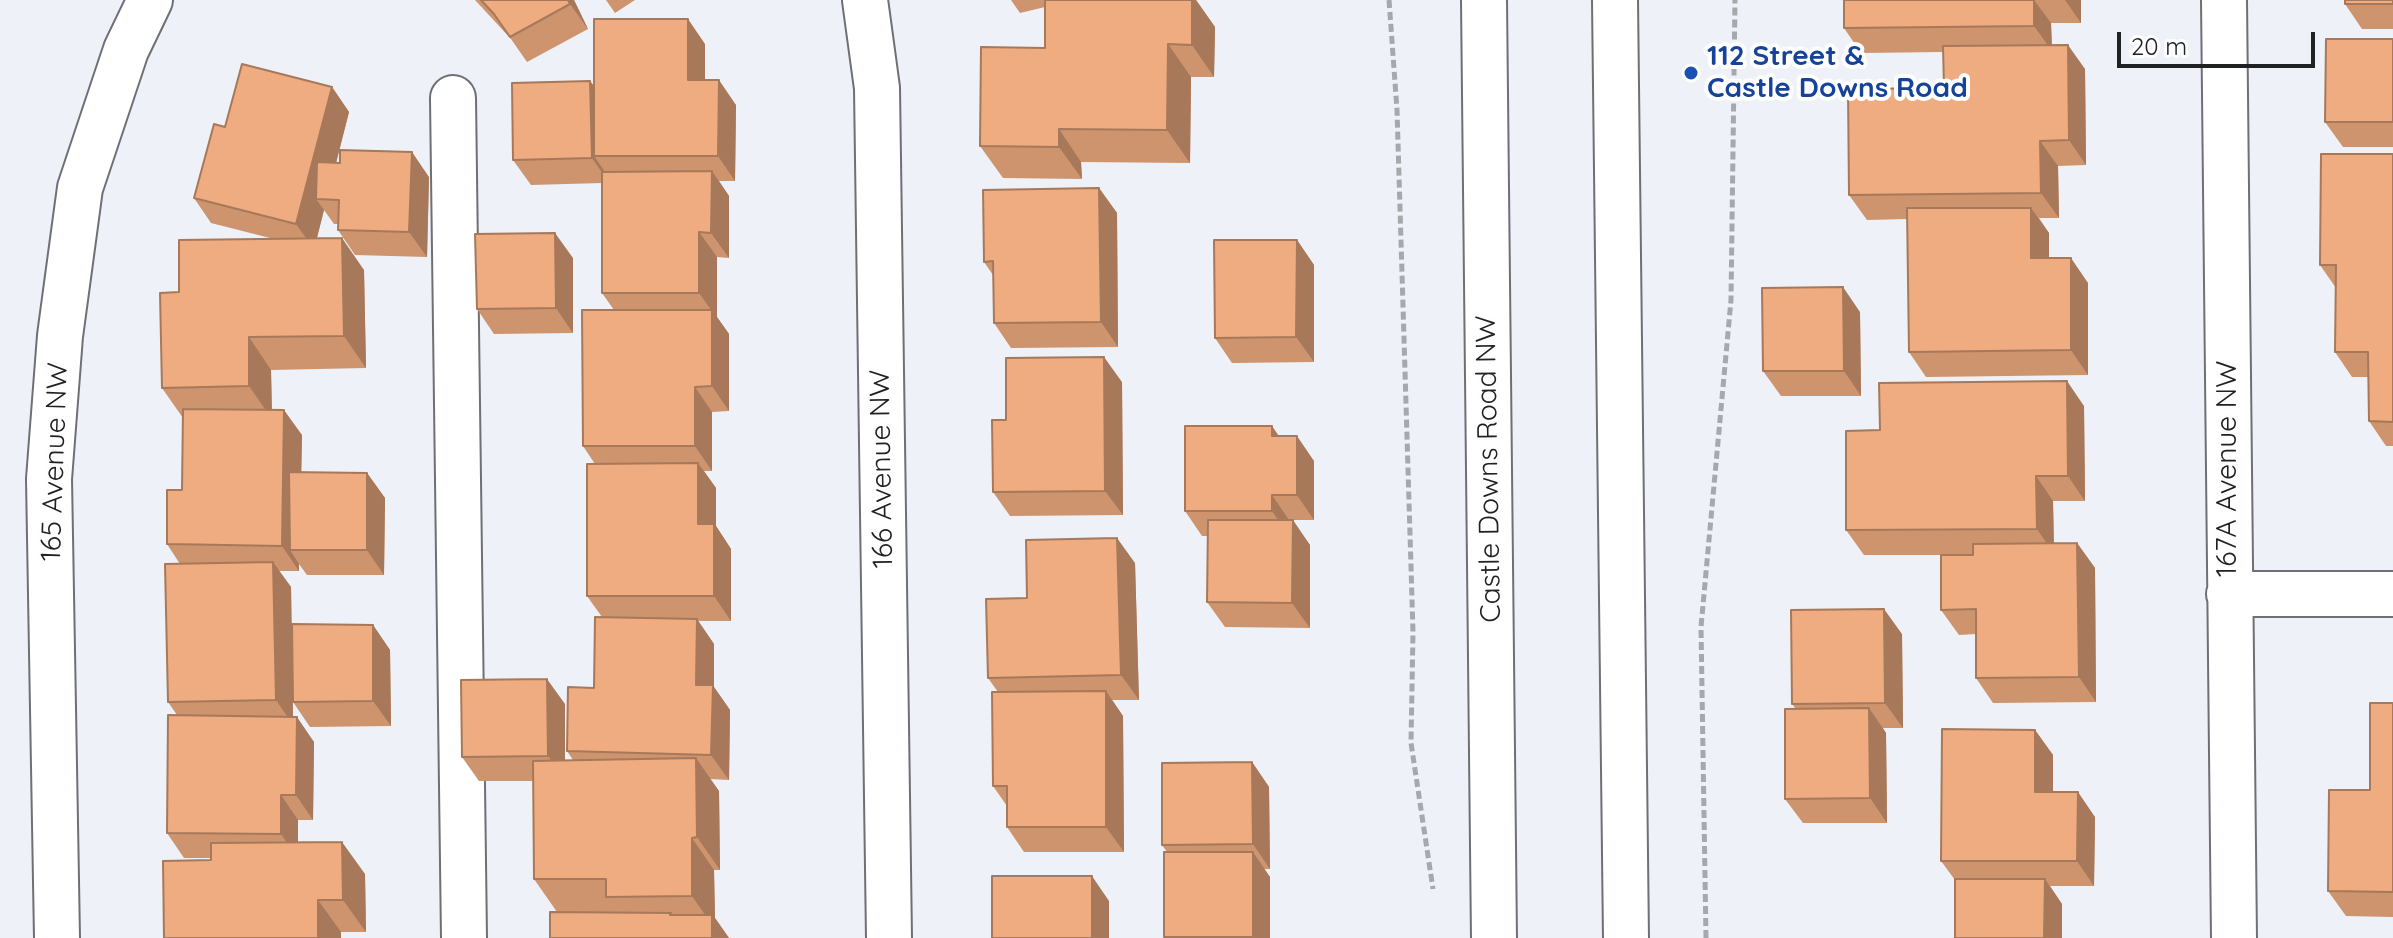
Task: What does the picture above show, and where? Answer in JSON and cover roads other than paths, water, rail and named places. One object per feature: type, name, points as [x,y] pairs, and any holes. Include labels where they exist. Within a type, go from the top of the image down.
[{"type":"street","name":"165 Avenue NW","points":[[57,938],[49,479],[60,336],[80,188],[126,50],[150,0]]},
{"type":"street","name":"166 Avenue NW","points":[[865,0],[877,88],[889,938]]},
{"type":"street","name":"Castle Downs Road NW","points":[[1484,0],[1494,938]]},
{"type":"street","points":[[1615,0],[1626,938]]},
{"type":"street","name":"167A Avenue NW","points":[[2224,0],[2234,938]]},
{"type":"street","points":[[453,98],[464,938]]},
{"type":"street","points":[[2229,594],[2393,594]]},
{"type":"place","name":"112 Street & Castle Downs Road","points":[[1691,73]]}]
